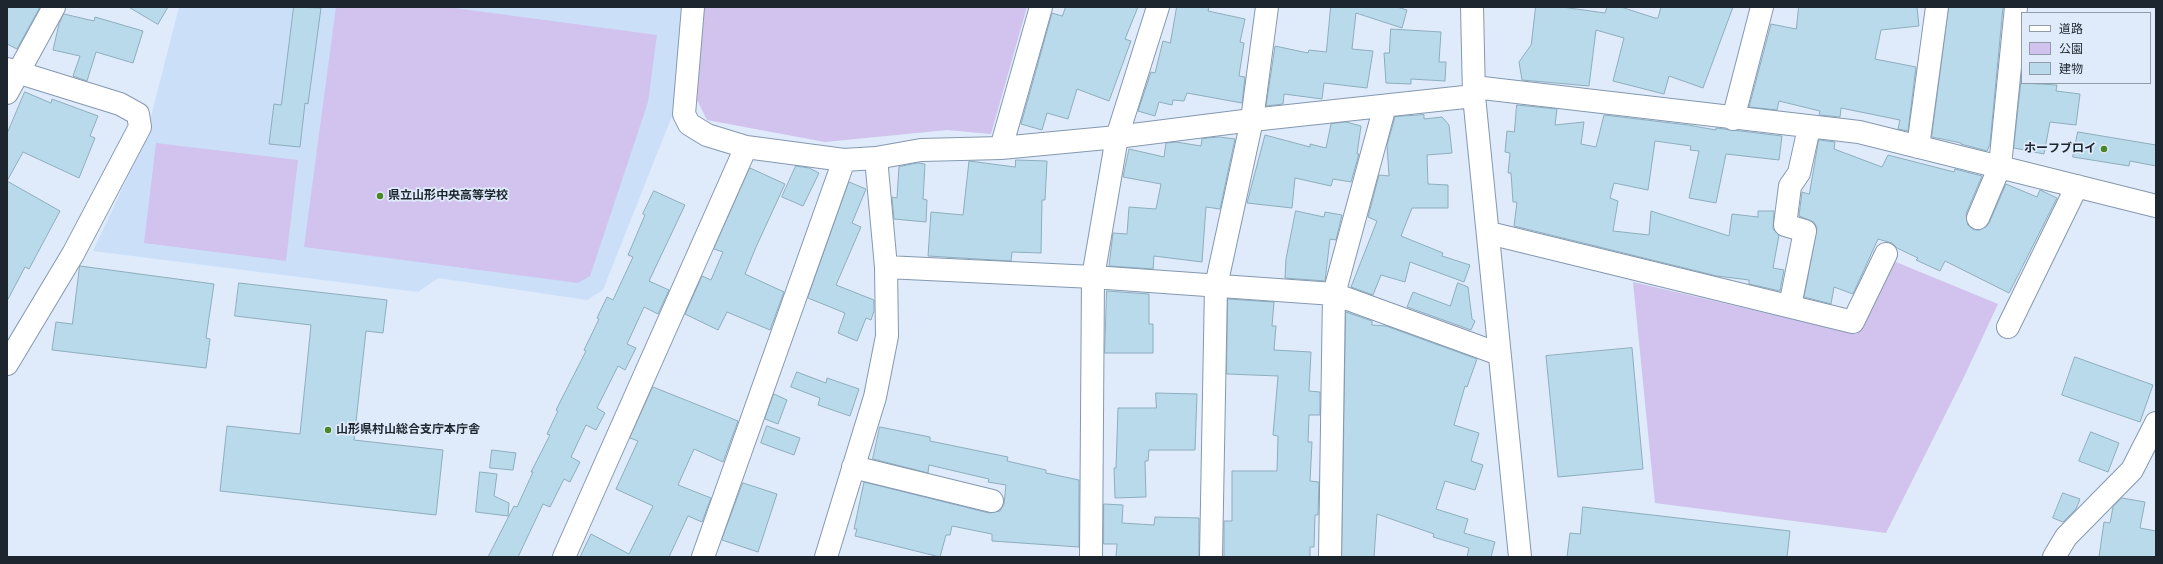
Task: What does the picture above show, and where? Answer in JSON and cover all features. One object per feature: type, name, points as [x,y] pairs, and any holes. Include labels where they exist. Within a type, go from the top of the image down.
[{"type":"street","points":[[7,93],[13,71],[54,7]]},
{"type":"street","points":[[693,7],[684,114],[689,124],[707,135],[746,147],[844,160],[876,158],[920,150],[1001,148],[1117,137],[1252,120],[1385,106],[1474,91],[1733,118],[1809,128],[1859,132],[2156,206]]},
{"type":"street","points":[[1001,148],[1041,7]]},
{"type":"street","points":[[1091,557],[1093,277],[1117,137],[1158,7]]},
{"type":"street","points":[[1211,557],[1216,286],[1252,120],[1267,7]]},
{"type":"street","points":[[1472,7],[1474,91],[1520,557]]},
{"type":"street","points":[[1733,118],[1762,7]]},
{"type":"street","points":[[1918,147],[1937,7]]},
{"type":"street","points":[[1978,218],[2000,166],[2016,7]]},
{"type":"street","points":[[7,364],[73,254],[140,127],[138,114],[120,104],[13,71]]},
{"type":"street","points":[[1330,557],[1334,294],[1385,106]]},
{"type":"street","points":[[1790,306],[1805,231],[1785,225],[1790,186],[1799,173],[1809,128]]},
{"type":"street","points":[[564,557],[746,147]]},
{"type":"street","points":[[826,557],[875,397],[887,336],[886,267],[876,158]]},
{"type":"street","points":[[703,557],[844,160]]},
{"type":"street","points":[[2008,326],[2077,186]]},
{"type":"street","points":[[1489,233],[1853,322],[1886,254]]},
{"type":"street","points":[[886,267],[1093,277],[1334,294],[1499,354]]},
{"type":"street","points":[[2054,557],[2066,537],[2132,470],[2156,423]]},
{"type":"street","points":[[853,467],[992,501]]},
{"type":"shaded area","name":"県立山形中央高等学校","points":[[179,7],[684,7],[672,116],[603,290],[587,300],[438,278],[418,292],[93,251],[145,140]]},
{"type":"green space","points":[[336,7],[447,7],[657,35],[648,102],[590,276],[578,283],[304,247]]},
{"type":"green space","points":[[704,7],[1027,7],[991,134],[947,130],[825,142],[707,120],[697,100]]},
{"type":"green space","points":[[156,143],[298,160],[286,261],[144,243]]},
{"type":"green space","points":[[1896,262],[1998,304],[1964,377],[1886,533],[1655,503],[1633,282],[1856,334],[1889,265]]},
{"type":"building","points":[[7,7],[40,7],[17,49],[7,44]]},
{"type":"building","points":[[129,7],[168,7],[158,24]]},
{"type":"building","points":[[294,7],[321,8],[308,104],[305,103],[300,147],[269,144],[274,104],[281,105]]},
{"type":"building","points":[[1066,7],[1138,7],[1125,39],[1131,41],[1109,101],[1077,89],[1068,119],[1047,113],[1042,130],[1021,124],[1052,13],[1062,16]]},
{"type":"building","points":[[1177,7],[1209,7],[1208,11],[1245,19],[1240,42],[1244,43],[1239,76],[1245,77],[1242,103],[1187,93],[1184,101],[1173,100],[1172,105],[1159,102],[1155,116],[1138,111],[1151,72],[1155,73],[1163,41],[1170,43]]},
{"type":"building","points":[[1331,7],[1397,7],[1407,10],[1402,28],[1356,13],[1352,49],[1373,51],[1367,88],[1324,83],[1322,99],[1284,94],[1283,104],[1266,106],[1275,46],[1308,53],[1309,50],[1326,52]]},
{"type":"building","points":[[1536,7],[1562,7],[1605,13],[1607,7],[1621,7],[1658,18],[1661,7],[1733,7],[1703,88],[1669,76],[1664,94],[1613,81],[1624,38],[1596,30],[1589,86],[1522,80],[1519,62],[1531,45]]},
{"type":"building","points":[[1799,7],[1917,7],[1919,26],[1881,30],[1875,59],[1916,67],[1908,131],[1898,129],[1900,120],[1841,108],[1840,117],[1819,115],[1820,111],[1779,101],[1777,110],[1749,107],[1771,24],[1796,29]]},
{"type":"building","points":[[1949,7],[2003,7],[1990,144],[1987,151],[1961,143],[1932,137]]},
{"type":"building","points":[[64,14],[94,21],[95,17],[143,31],[133,63],[96,52],[87,81],[73,76],[80,56],[53,50],[59,24]]},
{"type":"building","points":[[1391,29],[1441,32],[1439,62],[1446,62],[1445,81],[1411,79],[1411,84],[1386,83],[1384,53],[1389,53]]},
{"type":"building","points":[[2021,82],[2021,84],[2057,85],[2056,91],[2080,94],[2076,125],[2050,122],[2044,154],[2014,148]]},
{"type":"building","points":[[25,92],[51,103],[52,99],[98,116],[90,136],[95,138],[79,178],[23,152],[7,181],[7,134]]},
{"type":"building","points":[[1517,105],[1557,109],[1555,125],[1584,122],[1581,144],[1596,147],[1604,115],[1688,125],[1716,130],[1716,128],[1782,136],[1779,160],[1726,154],[1716,203],[1689,198],[1699,151],[1690,150],[1691,146],[1655,141],[1648,190],[1614,183],[1610,198],[1618,201],[1613,231],[1649,235],[1651,211],[1729,236],[1732,214],[1758,217],[1758,211],[1774,211],[1773,229],[1779,235],[1773,268],[1784,270],[1780,291],[1749,284],[1749,280],[1717,276],[1514,226],[1517,202],[1513,202],[1511,173],[1508,173],[1510,153],[1505,152],[1507,131],[1514,132]]},
{"type":"building","points":[[1424,115],[1424,119],[1442,117],[1449,125],[1452,153],[1427,155],[1428,184],[1448,185],[1448,208],[1412,208],[1401,236],[1443,253],[1442,256],[1470,265],[1464,282],[1410,262],[1405,282],[1381,275],[1373,295],[1351,287],[1377,221],[1368,217],[1379,175],[1389,176],[1387,145],[1395,117]]},
{"type":"building","points":[[1346,122],[1361,126],[1357,154],[1359,154],[1351,182],[1333,179],[1331,186],[1295,178],[1292,208],[1247,203],[1265,135],[1310,147],[1310,144],[1326,148],[1331,124]]},
{"type":"building","name":"ホーフブロイ","points":[[2078,132],[2156,145],[2156,166],[2130,161],[2129,166],[2073,157]]},
{"type":"building","points":[[1220,137],[1235,139],[1220,209],[1206,207],[1202,262],[1154,256],[1153,269],[1109,266],[1113,233],[1127,234],[1129,207],[1156,209],[1161,184],[1123,177],[1129,149],[1164,157],[1166,143],[1176,142],[1201,146],[1202,139]]},
{"type":"building","points":[[1819,140],[1835,142],[1834,149],[1882,167],[1888,155],[1954,172],[1955,169],[1982,176],[1966,214],[1968,225],[1974,230],[1980,230],[1989,223],[2006,184],[2037,197],[2040,190],[2057,198],[2009,293],[1945,261],[1940,271],[1916,260],[1918,258],[1897,248],[1892,243],[1878,239],[1853,294],[1834,287],[1831,304],[1804,297],[1817,228],[1814,222],[1799,216],[1802,192],[1809,194]]},
{"type":"building","points":[[1016,160],[1047,161],[1045,200],[1042,200],[1041,253],[1012,252],[1011,261],[928,256],[931,212],[963,215],[969,161],[1015,167]]},
{"type":"building","points":[[918,163],[925,164],[923,199],[927,200],[926,222],[894,219],[892,197],[897,198],[899,167]]},
{"type":"building","points":[[796,166],[809,168],[819,173],[803,206],[782,197]]},
{"type":"building","points":[[750,168],[785,184],[745,274],[784,292],[770,330],[727,312],[718,330],[685,314],[702,276],[711,280],[723,252],[714,249]]},
{"type":"building","points":[[7,181],[60,211],[29,269],[25,267],[7,301]]},
{"type":"building","points":[[849,182],[866,189],[852,223],[861,227],[836,285],[874,300],[874,311],[871,320],[866,318],[857,341],[838,333],[845,313],[808,298]]},
{"type":"building","points":[[654,191],[685,205],[649,281],[669,290],[658,314],[644,307],[627,344],[636,348],[625,370],[618,366],[597,408],[605,413],[596,430],[586,425],[571,457],[580,462],[570,482],[564,479],[550,507],[543,504],[518,557],[488,557],[514,506],[517,507],[533,472],[531,472],[550,435],[547,434],[558,411],[556,410],[586,351],[584,350],[599,319],[597,318],[607,297],[613,300],[633,257],[628,255],[645,215],[643,214]]},
{"type":"building","points":[[1296,211],[1324,217],[1325,212],[1342,215],[1336,240],[1330,239],[1325,281],[1285,278],[1286,259]]},
{"type":"building","points":[[80,266],[214,284],[206,338],[210,339],[206,368],[52,350],[56,322],[72,324]]},
{"type":"building","name":"山形県村山総合支庁本庁舎","points":[[239,283],[387,300],[383,333],[366,331],[354,440],[443,450],[436,515],[220,491],[227,426],[300,434],[311,325],[235,316]]},
{"type":"building","points":[[1458,283],[1468,287],[1472,319],[1475,321],[1471,330],[1407,307],[1413,292],[1450,306]]},
{"type":"building","points":[[1107,291],[1149,294],[1149,324],[1153,324],[1153,353],[1105,353]]},
{"type":"building","points":[[1228,299],[1274,302],[1272,326],[1276,326],[1274,350],[1311,352],[1309,391],[1320,392],[1320,415],[1309,415],[1308,442],[1312,442],[1310,481],[1319,482],[1318,515],[1315,515],[1314,547],[1310,547],[1310,557],[1224,557],[1224,521],[1232,521],[1232,471],[1277,471],[1278,436],[1273,435],[1278,376],[1227,374]]},
{"type":"building","points":[[1346,312],[1372,321],[1372,325],[1386,326],[1477,359],[1467,387],[1465,386],[1454,425],[1479,433],[1471,461],[1483,465],[1475,490],[1445,481],[1436,509],[1468,519],[1464,533],[1495,542],[1491,557],[1467,557],[1469,548],[1433,537],[1434,534],[1377,514],[1374,557],[1342,557]]},
{"type":"building","points":[[1632,348],[1643,469],[1558,477],[1546,356]]},
{"type":"building","points":[[2075,357],[2153,385],[2140,422],[2062,395]]},
{"type":"building","points":[[797,372],[826,383],[827,378],[859,389],[850,416],[818,405],[820,398],[791,387]]},
{"type":"building","points":[[653,387],[738,421],[723,462],[694,449],[678,485],[711,498],[702,522],[688,516],[669,557],[580,557],[591,534],[629,554],[653,506],[616,489],[638,441],[630,438]]},
{"type":"building","points":[[1156,393],[1197,394],[1195,450],[1149,450],[1148,461],[1145,461],[1146,497],[1115,498],[1114,468],[1116,468],[1118,408],[1156,408]]},
{"type":"building","points":[[774,394],[787,400],[778,424],[765,419]]},
{"type":"building","points":[[767,426],[800,438],[794,455],[761,443]]},
{"type":"building","points":[[880,427],[930,437],[930,441],[1008,457],[1007,461],[1046,470],[1046,473],[1079,480],[1079,547],[992,541],[992,534],[952,526],[950,535],[946,535],[940,557],[855,536],[857,529],[854,529],[864,482],[989,513],[1000,511],[1004,504],[1006,485],[988,482],[989,479],[929,465],[928,473],[873,459]]},
{"type":"building","points":[[2091,432],[2119,443],[2108,472],[2079,461]]},
{"type":"building","points":[[492,450],[516,453],[513,470],[490,468]]},
{"type":"building","points":[[480,472],[497,474],[494,496],[509,503],[508,516],[476,512]]},
{"type":"building","points":[[743,483],[777,494],[758,552],[722,540]]},
{"type":"building","points":[[2063,493],[2080,499],[2076,509],[2063,522],[2053,518]]},
{"type":"building","points":[[2122,498],[2145,502],[2140,528],[2156,531],[2156,557],[2099,557],[2104,522],[2110,523],[2113,507]]},
{"type":"building","points":[[1104,504],[1123,505],[1122,523],[1154,525],[1155,517],[1199,518],[1199,557],[1116,557],[1117,544],[1104,544]]},
{"type":"building","points":[[1583,507],[1790,531],[1787,557],[1567,557],[1570,533],[1580,534]]},
{"type":"place","name":"ホーフブロイ","points":[[2104,149]]},
{"type":"place","name":"県立山形中央高等学校","points":[[380,196]]},
{"type":"place","name":"山形県村山総合支庁本庁舎","points":[[328,430]]}]
